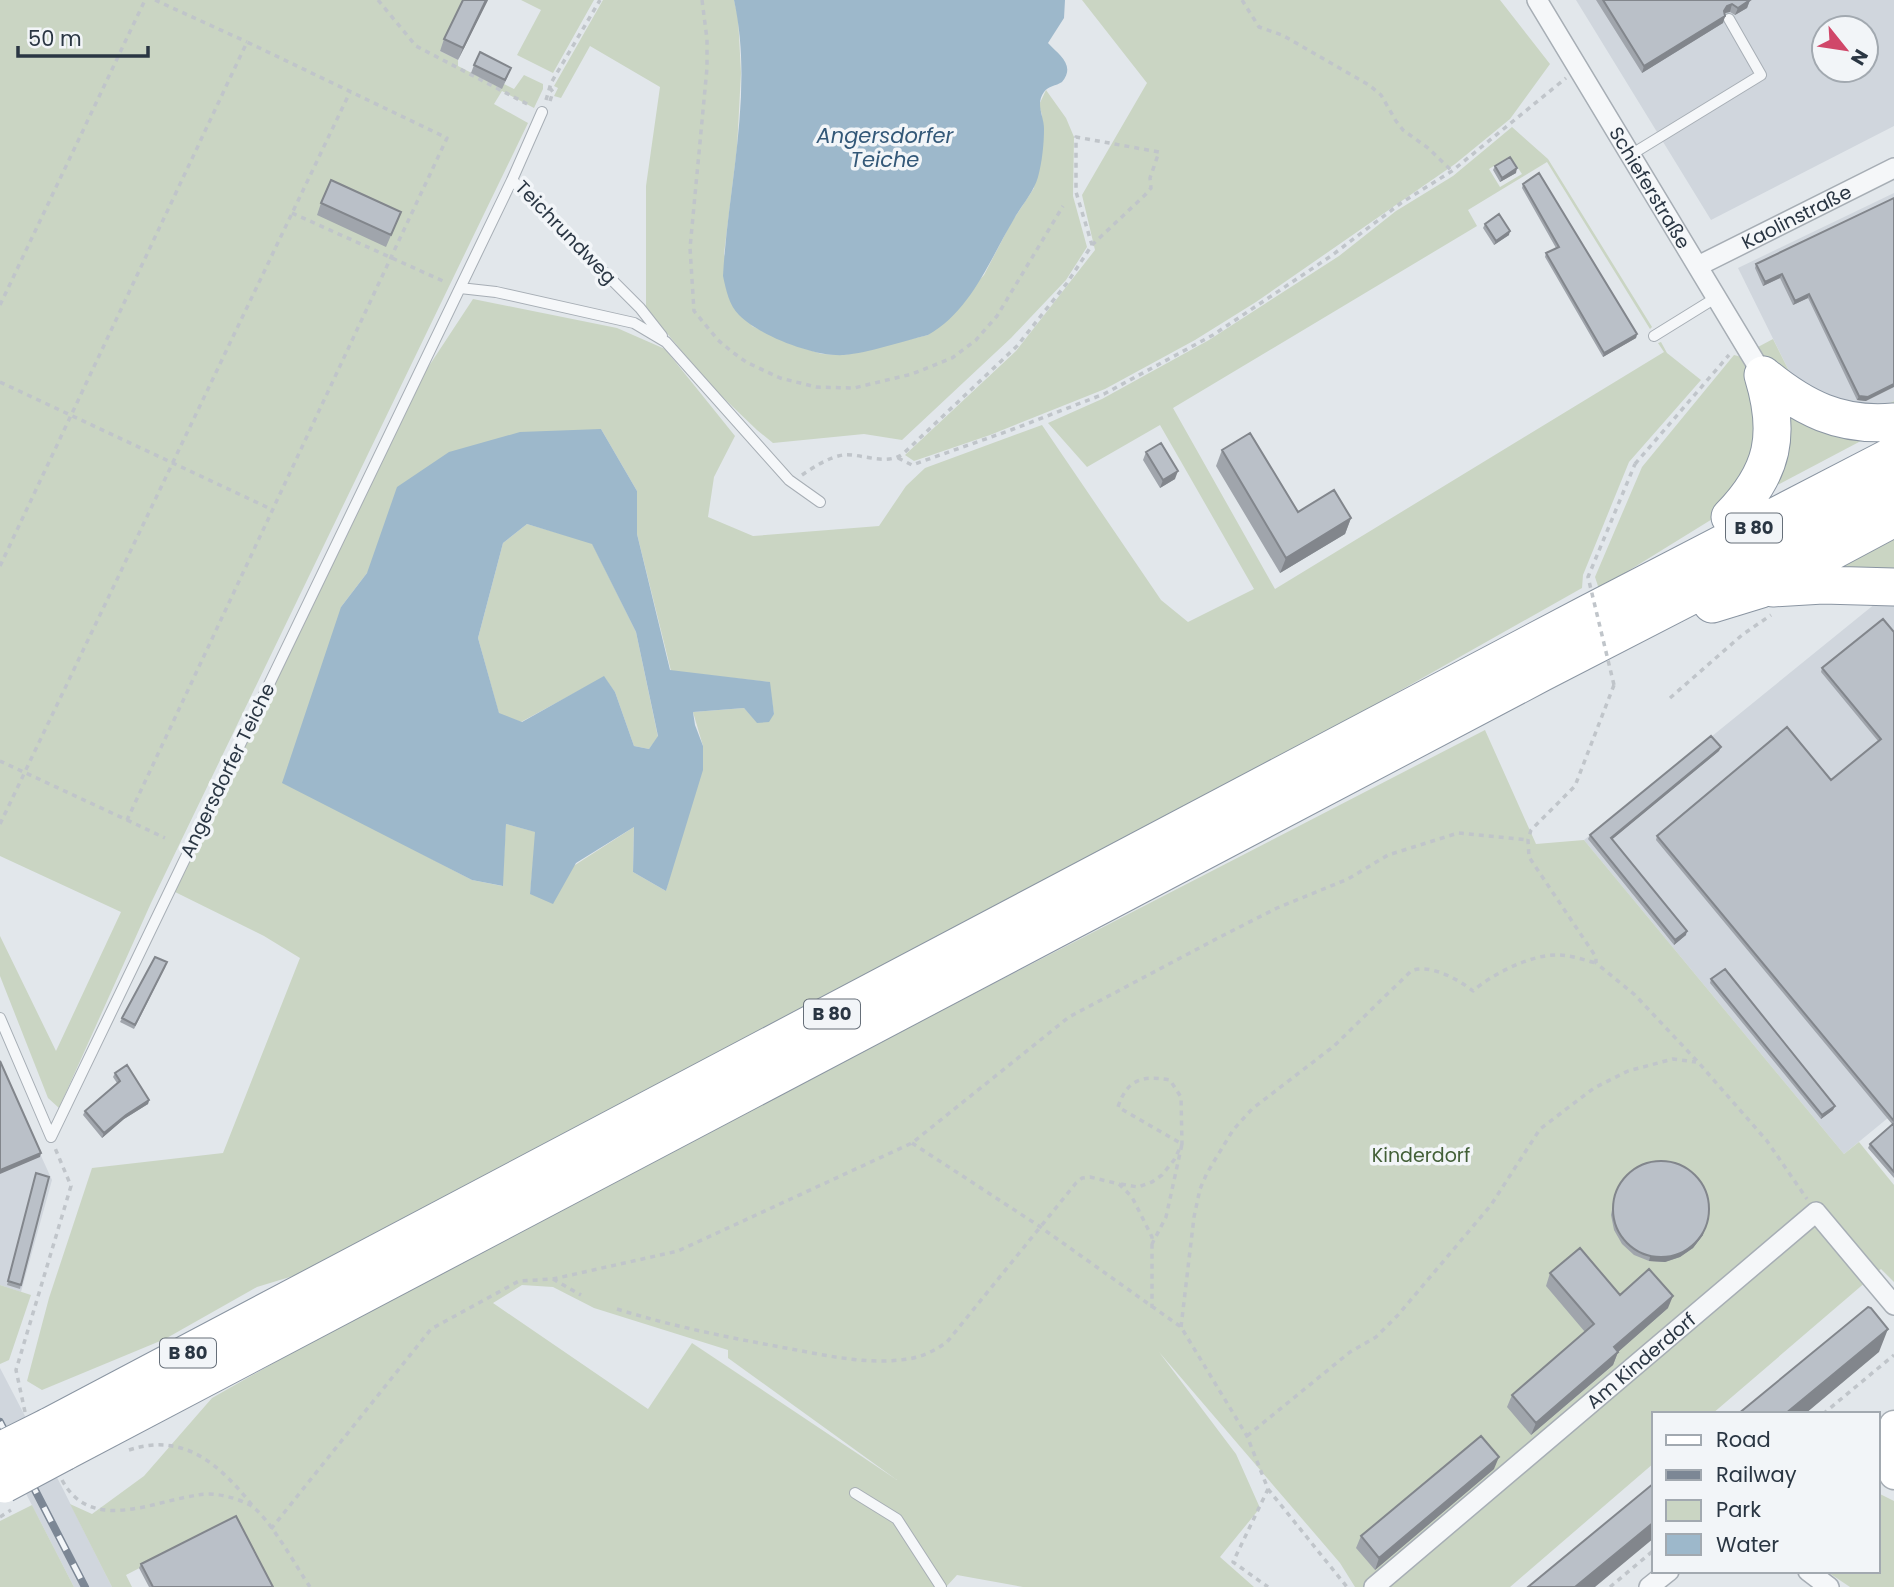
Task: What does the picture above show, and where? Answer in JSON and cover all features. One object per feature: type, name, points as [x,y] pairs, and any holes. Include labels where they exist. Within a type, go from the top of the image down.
[{"type":"highway","points":[[1754,359],[1793,398],[1819,412],[1854,421],[1894,422]]},
{"type":"highway","points":[[1730,517],[1756,488],[1769,458],[1772,411],[1754,359]]},
{"type":"highway","points":[[1613,600],[1667,559],[1730,517],[1894,428]]},
{"type":"highway","name":"B 80","points":[[3,1489],[56,1439],[1613,600],[1894,456]]},
{"type":"highway","name":"B 80","points":[[56,1439],[1590,648],[1894,487]]},
{"type":"highway","points":[[1767,601],[1894,518]]},
{"type":"highway","points":[[1590,648],[1628,638],[1698,609],[1767,601],[1823,585],[1894,587]]},
{"type":"street","name":"Schieferstraße","points":[[1537,0],[1754,359]]},
{"type":"street","name":"Kaolinstraße","points":[[1698,266],[1894,168]]},
{"type":"street","points":[[1816,1212],[1894,1305]]},
{"type":"street","name":"Am Kinderdorf","points":[[1374,1587],[1816,1212]]},
{"type":"street","points":[[1887,1466],[1888,1439],[1894,1425]]},
{"type":"street","points":[[1649,1587],[1666,1573]]},
{"type":"street","points":[[1811,1573],[1829,1587]]},
{"type":"lane","points":[[1632,154],[1760,75],[1729,19]]},
{"type":"lane","name":"Teichrundweg","points":[[542,112],[512,180],[640,308],[666,342]]},
{"type":"lane","name":"Angersdorfer Teiche","points":[[0,1018],[51,1137],[512,180]]},
{"type":"lane","points":[[460,288],[496,292],[634,323],[666,342],[792,482],[820,502]]},
{"type":"lane","points":[[1654,336],[1717,297]]},
{"type":"lane","points":[[855,1493],[897,1520],[941,1587]]},
{"type":"path","points":[[0,305],[145,0]]},
{"type":"path","points":[[127,820],[447,138],[155,0]]},
{"type":"path","points":[[379,0],[416,46],[542,112],[550,88],[600,0]]},
{"type":"path","points":[[702,0],[707,39],[707,68],[690,248],[694,311],[718,340],[746,362],[780,378],[833,389],[877,384],[952,358],[976,340],[997,316],[1063,206]]},
{"type":"path","points":[[1242,0],[1259,27],[1282,35],[1381,94],[1395,121],[1403,130],[1428,148],[1452,171]]},
{"type":"path","points":[[0,566],[247,42]]},
{"type":"path","points":[[792,482],[822,463],[845,454],[873,459],[898,458],[912,465],[1104,394],[1213,335],[1331,256],[1401,203],[1452,171],[1578,67]]},
{"type":"path","points":[[550,88],[554,92],[550,101]]},
{"type":"path","points":[[0,824],[350,92]]},
{"type":"path","points":[[898,458],[1017,346],[1067,284],[1092,245],[1151,188],[1150,178],[1159,152],[1076,137],[1076,192],[1092,245]]},
{"type":"path","points":[[292,213],[443,281]]},
{"type":"path","points":[[1597,963],[1529,857],[1528,840],[1535,824],[1575,786],[1614,685],[1588,577],[1635,464],[1731,353],[1754,359]]},
{"type":"path","points":[[0,382],[273,510]]},
{"type":"path","points":[[1670,698],[1742,635],[1767,601]]},
{"type":"path","points":[[0,761],[165,838]]},
{"type":"path","points":[[271,1529],[431,1329],[519,1281],[553,1279],[678,1251],[912,1143],[1069,1017],[1278,908],[1348,879],[1388,855],[1458,833],[1528,840]]},
{"type":"path","points":[[1181,1327],[1194,1217],[1200,1189],[1233,1130],[1252,1109],[1334,1046],[1411,971],[1423,967],[1473,991],[1484,981],[1541,956],[1558,955],[1597,963],[1636,995],[1698,1062],[1767,1141],[1816,1212]]},
{"type":"path","points":[[1247,1436],[1350,1352],[1376,1337],[1398,1315],[1491,1205],[1540,1129],[1594,1088],[1628,1070],[1673,1059],[1698,1062]]},
{"type":"path","points":[[1152,1246],[1166,1217],[1182,1144],[1181,1097],[1170,1080],[1151,1076],[1131,1085],[1121,1097],[1118,1107],[1182,1144]]},
{"type":"path","points":[[912,1143],[1039,1226],[1181,1327],[1247,1436],[1268,1489],[1348,1587]]},
{"type":"path","points":[[617,1308],[716,1336],[838,1357],[890,1361],[910,1359],[939,1348],[947,1342],[977,1308],[1039,1226],[1082,1178],[1090,1177],[1138,1187],[1162,1175],[1182,1144]]},
{"type":"path","points":[[1119,1184],[1132,1197],[1152,1237],[1152,1308]]},
{"type":"path","points":[[553,1279],[582,1295]]},
{"type":"path","points":[[1825,1412],[1894,1355]]},
{"type":"path","points":[[127,1450],[156,1444],[185,1448],[212,1465],[241,1491],[253,1507]]},
{"type":"path","points":[[1268,1489],[1233,1562],[1268,1587]]},
{"type":"path","points":[[1610,1587],[1652,1552]]},
{"type":"shaded area","points":[[1576,0],[1894,0],[1894,126],[1711,220]]},
{"type":"shaded area","points":[[1894,193],[1894,401],[1875,410],[1798,389],[1738,268]]},
{"type":"shaded area","points":[[1881,599],[1894,604],[1894,1113],[1844,1154],[1584,840]]},
{"type":"shaded area","points":[[0,1066],[52,1180],[21,1292],[0,1285]]},
{"type":"shaded area","points":[[0,1368],[112,1587],[74,1587],[0,1443]]},
{"type":"green space","points":[[0,0],[465,0],[440,51],[458,60],[458,66],[501,88],[504,84],[514,89],[524,75],[543,84],[534,108],[502,91],[494,104],[528,123],[151,903],[59,1108],[48,1098],[0,976],[0,936],[56,1051],[121,912],[0,856]]},
{"type":"green space","points":[[521,0],[594,0],[553,73],[517,55],[541,10]]},
{"type":"green space","points":[[603,0],[734,0],[738,17],[741,73],[737,148],[724,254],[752,326],[822,354],[844,355],[928,335],[984,275],[1011,223],[1034,188],[1042,115],[1039,105],[1046,90],[1066,118],[1074,137],[1073,196],[1087,247],[1066,280],[1011,338],[902,440],[864,434],[773,443],[709,384],[646,308],[646,186],[660,87],[590,46],[561,98],[554,96],[558,88],[554,86]]},
{"type":"green space","points":[[1082,0],[1500,0],[1550,64],[1510,119],[1455,164],[1256,302],[1195,340],[1105,389],[990,435],[914,461],[905,455],[1016,351],[1095,250],[1082,195],[1147,83]]},
{"type":"green space","points":[[1512,127],[1548,159],[1652,327],[1650,329],[1547,162],[1468,210],[1477,226],[1173,408],[1275,589],[1664,352],[1658,343],[1661,342],[1667,353],[1701,380],[1629,462],[1583,575],[1582,588],[1293,751],[326,1266],[257,1287],[165,1339],[42,1390],[27,1381],[49,1298],[92,1168],[223,1153],[300,958],[264,936],[173,891],[391,438],[425,372],[473,299],[617,328],[665,349],[735,436],[714,477],[708,517],[753,536],[879,526],[906,486],[925,468],[1042,425],[1161,600],[1188,622],[1254,589],[1160,425],[1087,467],[1048,423],[1102,399],[1209,340],[1339,256],[1396,211],[1453,176]],"holes":[[[1510,156],[1522,174],[1500,187],[1489,169]],[[601,429],[637,491],[637,534],[671,671],[769,682],[774,714],[757,722],[744,708],[693,712],[703,746],[666,891],[633,872],[634,827],[530,894],[536,832],[506,824],[502,886],[472,880],[384,834],[341,607],[367,573]]]},
{"type":"green space","points":[[1773,339],[1798,389],[1818,399],[1856,409],[1875,410],[1894,401],[1894,414],[1853,415],[1815,403],[1782,380],[1769,364],[1758,347]]},
{"type":"green space","points":[[1734,355],[1742,357],[1756,384],[1767,433],[1722,513],[1599,589],[1595,577],[1642,467]]},
{"type":"green space","points":[[1778,406],[1876,433],[1764,492]]},
{"type":"green space","points":[[527,524],[592,543],[636,632],[658,737],[649,749],[634,746],[615,692],[604,677],[521,722],[499,714],[478,638],[503,543]]},
{"type":"green space","points":[[1894,525],[1894,580],[1810,577]]},
{"type":"green space","name":"Kinderdorf","points":[[1485,730],[1536,844],[1584,840],[1844,1154],[1859,1142],[1894,1185],[1894,1282],[1881,1269],[1714,1412],[1652,1412],[1652,1465],[1510,1587],[1355,1587],[1340,1563],[1159,1352],[1236,1454],[1260,1508],[1220,1557],[1254,1587],[1023,1587],[957,1575],[946,1587],[270,1587],[207,1533],[126,1575],[132,1587],[112,1587],[70,1504],[92,1514],[144,1476],[212,1398],[425,1277]],"holes":[[[522,1285],[553,1287],[594,1308],[728,1350],[728,1358],[897,1480],[692,1343],[648,1409],[493,1303]]]},
{"type":"green space","points":[[0,1285],[31,1295],[9,1360],[0,1364]]},
{"type":"green space","points":[[1880,1494],[1894,1501],[1894,1587],[1850,1587],[1829,1573],[1880,1573]]},
{"type":"green space","points":[[32,1505],[74,1587],[0,1587],[0,1521]]},
{"type":"water","name":"Angersdorfer Teiche","points":[[734,0],[1065,0],[1064,18],[1048,43],[1061,56],[1067,70],[1062,82],[1048,88],[1041,97],[1044,141],[1036,183],[968,298],[943,325],[928,335],[864,352],[844,355],[818,353],[788,344],[760,330],[748,323],[733,307],[723,276],[741,103],[739,34]]},
{"type":"water","points":[[601,429],[637,491],[637,534],[670,670],[770,682],[774,714],[769,722],[757,723],[744,708],[693,712],[703,746],[703,770],[666,891],[633,872],[634,827],[576,863],[553,904],[530,894],[535,832],[506,824],[503,886],[472,880],[282,783],[341,607],[367,573],[397,487],[449,452],[520,432]],"holes":[[[527,524],[592,544],[636,632],[658,736],[649,749],[634,746],[615,692],[604,676],[522,722],[499,713],[478,638],[503,543]]]},
{"type":"building","points":[[463,0],[486,0],[463,48],[444,39]]},
{"type":"building","points":[[1603,0],[1750,0],[1738,8],[1732,4],[1727,6],[1725,16],[1644,66]]},
{"type":"building","points":[[480,52],[511,68],[505,80],[474,65]]},
{"type":"building","points":[[1510,157],[1517,168],[1502,178],[1495,166]]},
{"type":"building","points":[[1539,173],[1637,334],[1604,353],[1546,253],[1559,247],[1523,184]]},
{"type":"building","points":[[331,180],[401,212],[391,235],[321,203]]},
{"type":"building","points":[[1894,198],[1894,384],[1868,397],[1859,396],[1809,294],[1795,301],[1782,274],[1765,282],[1756,264]]},
{"type":"building","points":[[1499,214],[1510,231],[1496,241],[1485,224]]},
{"type":"building","points":[[1250,433],[1298,512],[1334,490],[1351,518],[1286,558],[1222,450]]},
{"type":"building","points":[[1161,443],[1178,471],[1163,480],[1146,452]]},
{"type":"building","points":[[1883,619],[1894,632],[1894,1121],[1657,836],[1787,727],[1831,780],[1881,739],[1822,668]]},
{"type":"building","points":[[1711,736],[1721,747],[1611,838],[1687,931],[1675,940],[1590,835]]},
{"type":"building","points":[[155,957],[167,962],[135,1025],[122,1018]]},
{"type":"building","points":[[1725,969],[1835,1106],[1822,1115],[1711,979]]},
{"type":"building","points":[[0,1061],[41,1153],[0,1170]]},
{"type":"building","points":[[127,1065],[149,1100],[104,1133],[85,1111],[120,1081],[115,1073]]},
{"type":"building","points":[[1894,1123],[1894,1172],[1870,1144]]},
{"type":"building","points":[[1661,1161],[1679,1165],[1695,1175],[1705,1191],[1709,1209],[1705,1227],[1695,1243],[1679,1253],[1661,1257],[1643,1253],[1627,1243],[1617,1227],[1613,1209],[1617,1191],[1627,1175],[1643,1165]]},
{"type":"building","points":[[36,1173],[49,1177],[21,1285],[8,1281]]},
{"type":"building","points":[[1580,1248],[1620,1295],[1649,1269],[1673,1296],[1614,1347],[1618,1352],[1536,1423],[1512,1395],[1594,1324],[1550,1273]]},
{"type":"building","points":[[1868,1307],[1888,1329],[1787,1412],[1740,1412]]},
{"type":"building","points":[[1481,1436],[1499,1457],[1379,1558],[1361,1536]]},
{"type":"building","points":[[1652,1485],[1652,1524],[1575,1587],[1528,1587]]},
{"type":"building","points":[[236,1516],[273,1587],[153,1587],[141,1564]]},
{"type":"railway","points":[[0,1422],[85,1587]]}]
